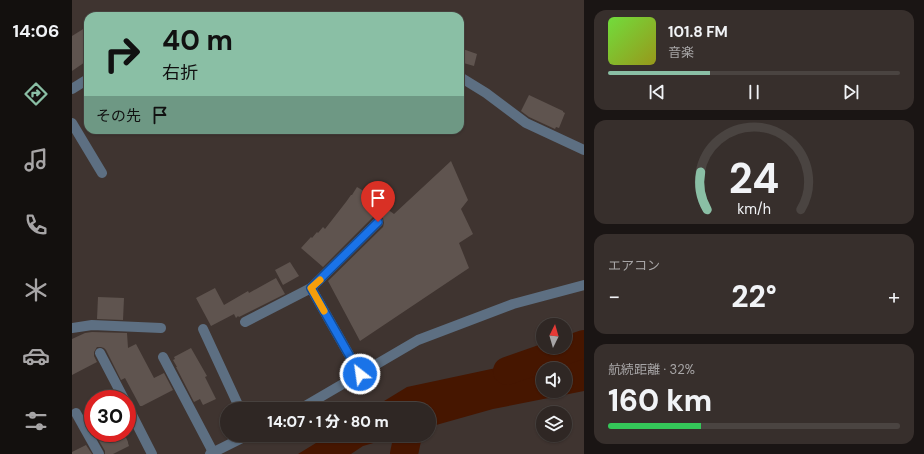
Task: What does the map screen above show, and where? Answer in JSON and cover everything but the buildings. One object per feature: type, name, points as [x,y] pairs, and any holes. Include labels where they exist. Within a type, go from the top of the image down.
[{"type":"street","points":[[464,80],[526,123],[584,150]]},
{"type":"street","points":[[72,89],[84,82]]},
{"type":"street","points":[[72,123],[102,173]]},
{"type":"street","points":[[245,322],[311,288],[378,222]]},
{"type":"street","points":[[312,402],[418,340],[514,304],[584,284]]},
{"type":"street","points":[[311,288],[360,374]]},
{"type":"street","points":[[72,328],[92,325],[161,328]]},
{"type":"street","points":[[203,330],[237,402]]},
{"type":"street","points":[[100,352],[119,390]]},
{"type":"street","points":[[163,357],[212,453],[234,442]]},
{"type":"street","points":[[76,413],[99,454]]},
{"type":"street","points":[[136,423],[152,454]]},
{"type":"shaded area","points":[[584,349],[584,391],[572,393],[572,362],[536,362],[536,398],[549,398],[493,409],[436,425],[436,402],[382,402],[407,387],[561,354],[572,354],[572,352]]},
{"type":"shaded area","points":[[318,442],[377,442],[363,446],[351,454],[298,454]]},
{"type":"waterway","points":[[507,371],[584,344]]},
{"type":"waterway","points":[[404,454],[407,442]]},
{"type":"slow traffic","points":[[320,280],[311,288],[324,311]]},
{"type":"route","points":[[360,374],[311,288],[378,222]]}]
